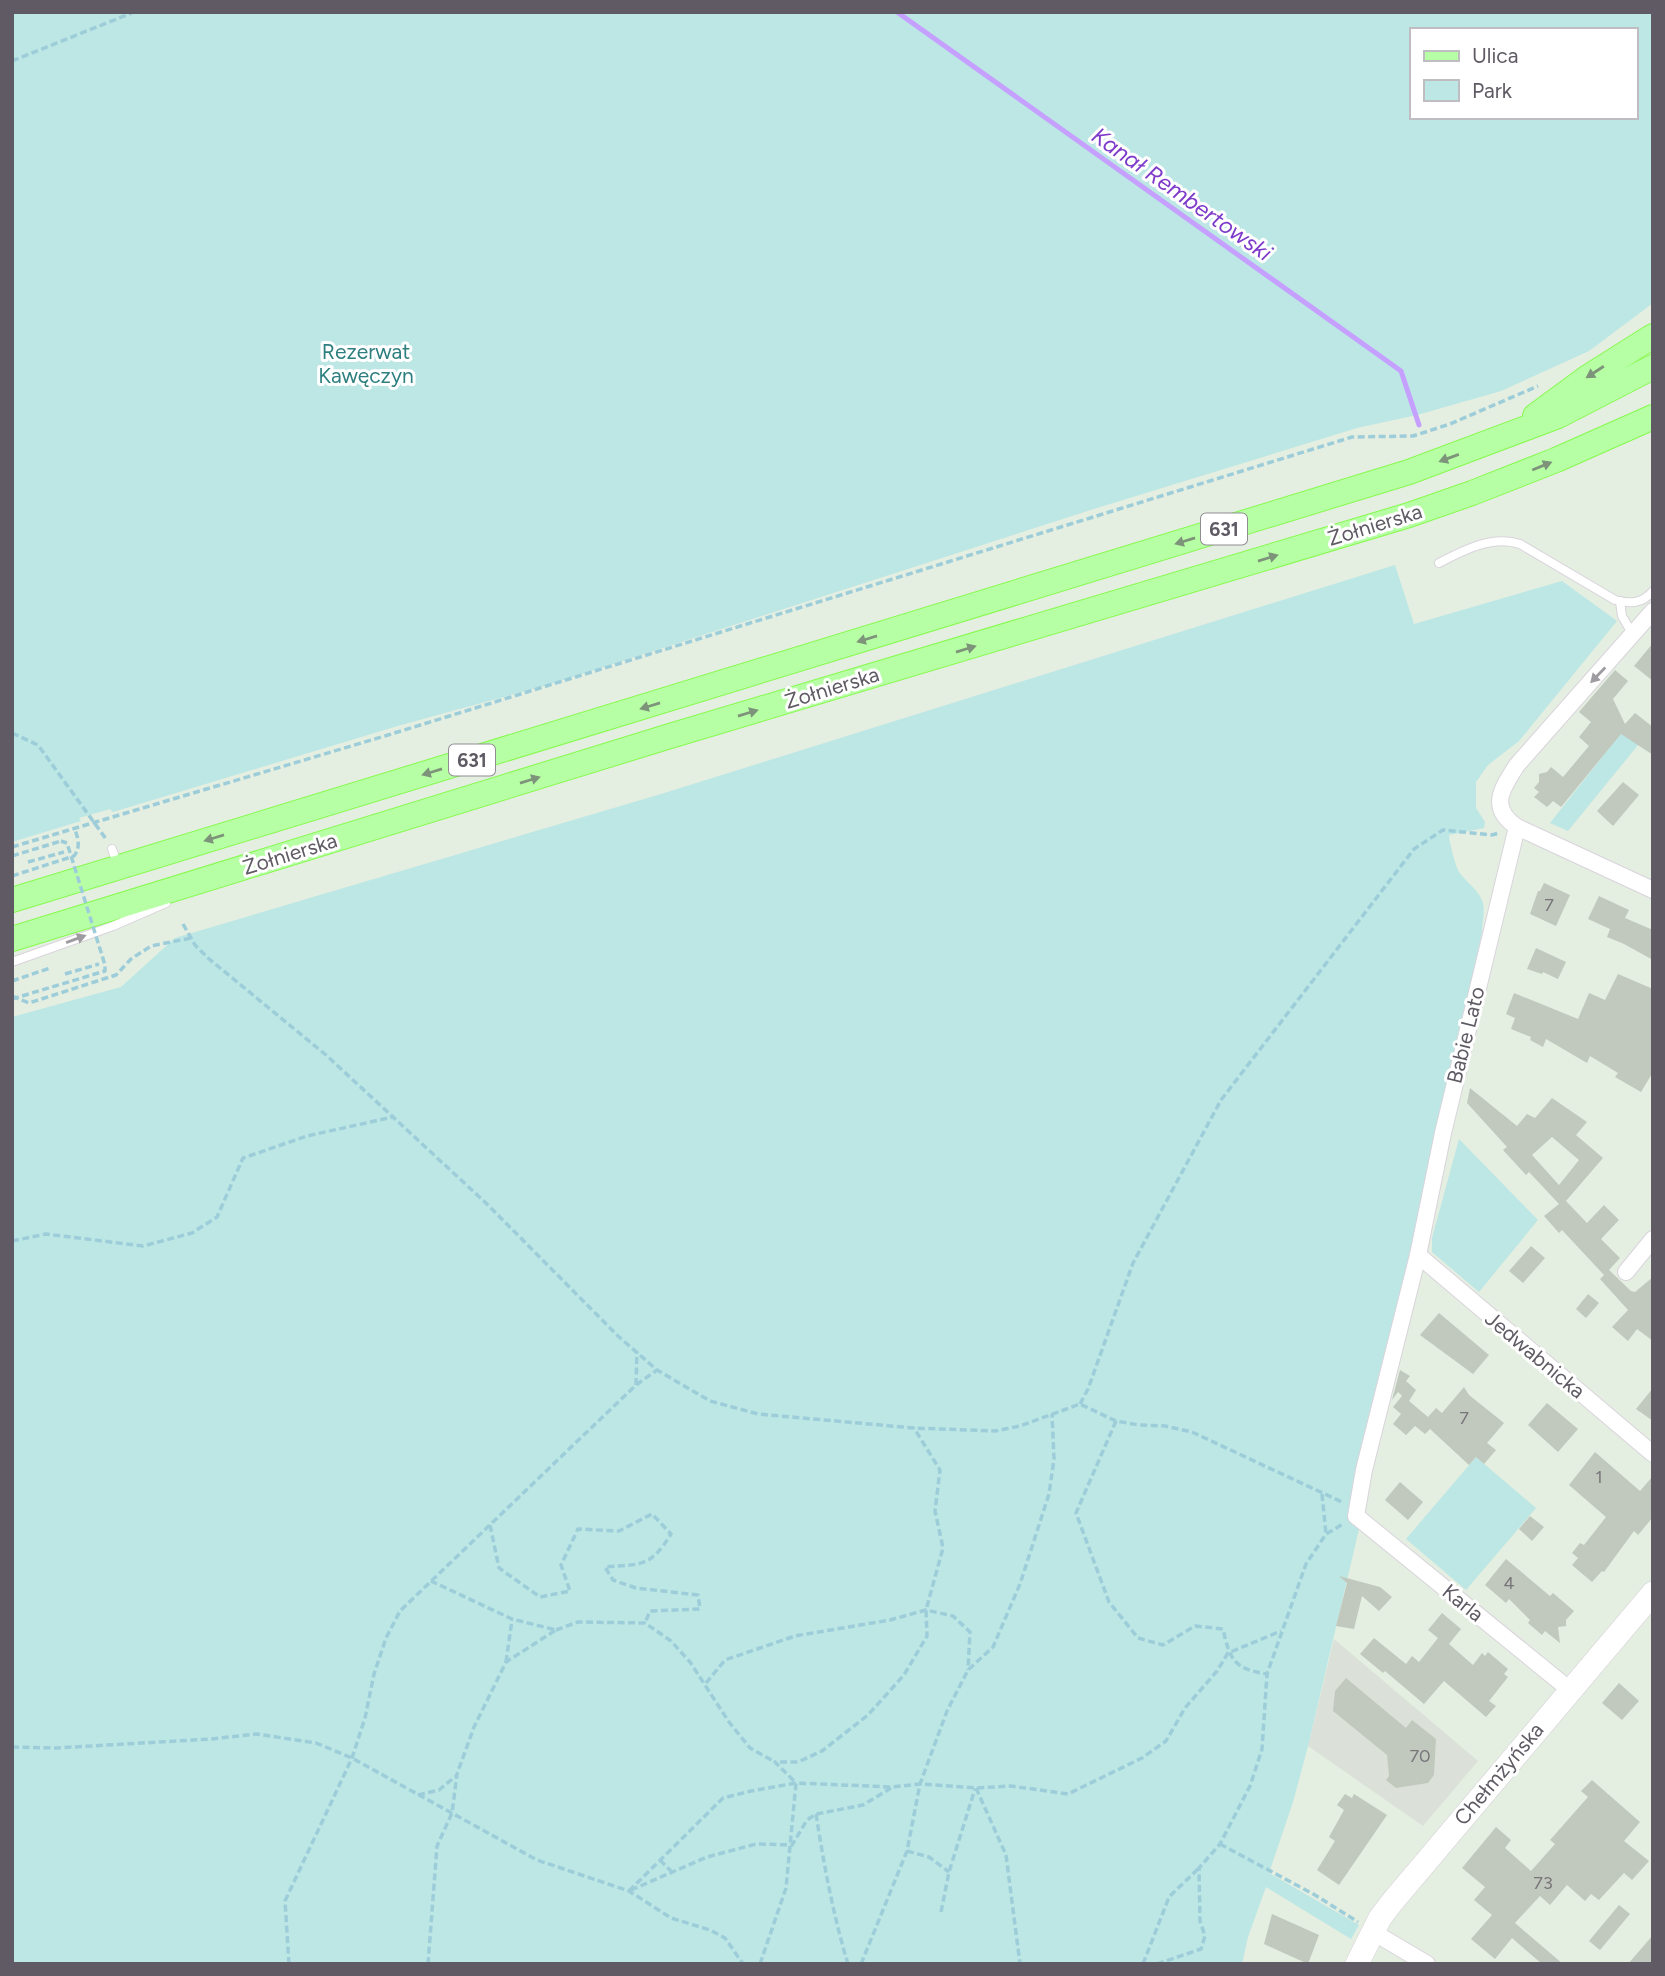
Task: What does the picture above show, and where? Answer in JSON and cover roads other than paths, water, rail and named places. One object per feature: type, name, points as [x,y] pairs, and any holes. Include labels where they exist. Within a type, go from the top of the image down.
[{"type":"main road","points":[[1513,433],[1588,377],[1653,336]]},
{"type":"main road","name":"631","points":[[1513,433],[1580,406],[1653,367]]},
{"type":"main road","name":"Żołnierska","points":[[12,939],[670,736],[1409,516],[1544,465],[1650,417]]},
{"type":"main road","name":"Żołnierska","points":[[12,900],[116,858],[1396,476],[1513,433]]},
{"type":"street","points":[[1647,611],[1517,765],[1507,780],[1499,806],[1517,827],[1653,890]]},
{"type":"street","name":"Babie Lato","points":[[1356,1516],[1364,1470],[1418,1255],[1443,1133],[1517,827]]},
{"type":"street","points":[[1626,1272],[1653,1239]]},
{"type":"street","name":"Jedwabnicka","points":[[1418,1255],[1653,1454]]},
{"type":"street","name":"Karla","points":[[1356,1516],[1570,1690]]},
{"type":"street","name":"Chełmżyńska","points":[[1357,1964],[1367,1928],[1393,1901],[1653,1592]]},
{"type":"street","points":[[1367,1928],[1427,1964]]},
{"type":"lane","points":[[1439,563],[1493,541],[1509,541],[1520,544],[1607,596],[1620,601],[1640,602],[1647,611],[1622,617],[1620,601]]},
{"type":"lane","points":[[185,896],[268,861]]},
{"type":"lane","points":[[12,962],[113,926],[173,901]]},
{"type":"waterway","name":"Kanał Rembertowski","points":[[897,12],[1401,371],[1419,425]]},
{"type":"park label","name":"Rezerwat Kawęczyn","points":[[366,364]]}]
